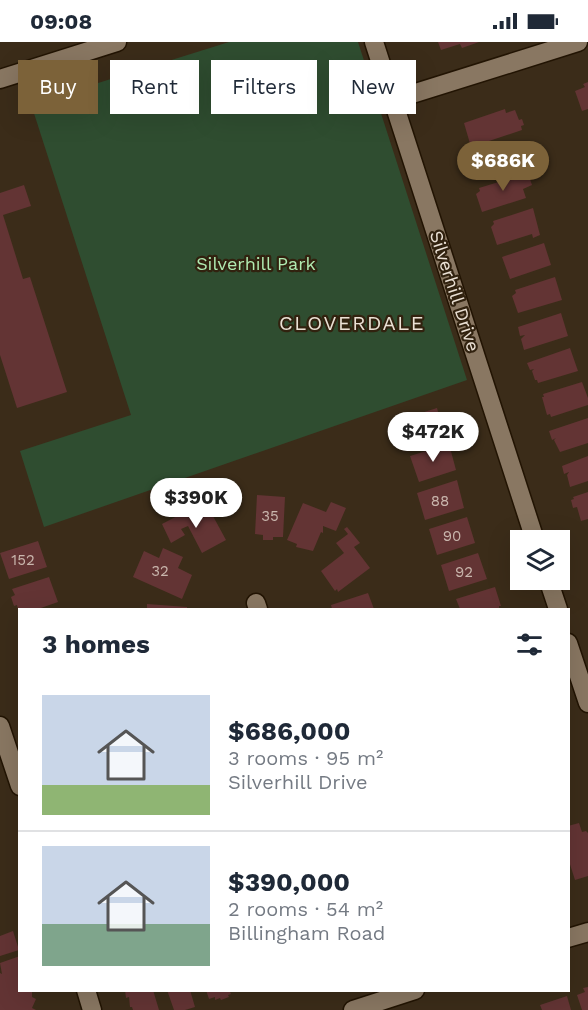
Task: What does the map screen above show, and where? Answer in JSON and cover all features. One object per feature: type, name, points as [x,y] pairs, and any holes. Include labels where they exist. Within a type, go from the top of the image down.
[{"type":"street","points":[[0,79],[69,49],[117,42]]},
{"type":"street","name":"Silverhill Drive","points":[[374,42],[380,60]]},
{"type":"street","points":[[416,93],[578,42]]},
{"type":"street","name":"Silverhill Drive","points":[[398,114],[532,530]]},
{"type":"street","points":[[552,590],[558,608]]},
{"type":"street","points":[[570,649],[588,703]]},
{"type":"street","points":[[0,726],[18,780]]},
{"type":"street","points":[[570,937],[588,932]]},
{"type":"street","points":[[87,992],[92,1010]]},
{"type":"street","points":[[353,1010],[409,992]]},
{"type":"green space","name":"Silverhill Park","points":[[229,42],[358,42],[364,60],[329,60],[329,114],[381,114],[467,380],[44,527],[20,451],[131,415],[34,114],[98,114],[98,83],[110,79],[110,114],[199,114],[199,60],[172,60]]},
{"type":"building","points":[[438,42],[479,42],[462,48],[460,44],[441,50]]},
{"type":"building","points":[[588,82],[588,109],[582,111],[575,91],[585,87],[583,84]]},
{"type":"building","points":[[505,109],[506,113],[515,110],[519,120],[522,119],[524,125],[521,126],[522,130],[471,147],[464,123]]},
{"type":"building","points":[[507,141],[514,163],[471,178],[468,169],[470,168],[468,154]]},
{"type":"building","points":[[528,173],[532,185],[523,189],[526,198],[482,212],[476,194],[480,191],[479,188]]},
{"type":"building","points":[[24,185],[31,206],[3,215],[23,279],[30,277],[67,392],[17,408],[0,355],[0,193]]},
{"type":"building","points":[[533,208],[540,235],[533,238],[532,234],[497,245],[491,227],[494,224],[493,221]]},
{"type":"building","points":[[544,243],[551,265],[510,279],[502,257]]},
{"type":"building","points":[[555,277],[562,300],[518,313],[512,296],[516,293],[515,290]]},
{"type":"building","points":[[561,313],[568,336],[524,350],[521,339],[525,335],[520,336],[518,327]]},
{"type":"building","points":[[570,348],[578,371],[538,383],[535,380],[532,371],[534,369],[530,370],[527,363]]},
{"type":"building","points":[[582,382],[588,405],[551,417],[550,414],[547,415],[543,394]]},
{"type":"building","points":[[437,408],[444,435],[408,447],[399,420]]},
{"type":"building","points":[[588,418],[588,443],[560,452],[554,440],[556,438],[552,440],[549,431]]},
{"type":"building","points":[[449,444],[456,470],[419,482],[410,456]]},
{"type":"building","points":[[588,456],[588,481],[570,487],[567,475],[569,472],[564,474],[562,466]]},
{"type":"building","points":[[457,480],[464,508],[425,520],[417,493]]},
{"type":"building","points":[[588,492],[588,519],[581,521],[577,507],[573,508],[571,500],[574,499],[573,497]]},
{"type":"building","points":[[257,495],[285,497],[283,537],[263,540],[263,535],[255,534]]},
{"type":"building","points":[[331,502],[346,508],[336,531],[323,526],[323,533],[321,532],[313,551],[296,547],[297,544],[287,540],[303,503],[326,512]]},
{"type":"building","points":[[207,505],[226,540],[202,553],[188,526],[181,529],[185,535],[171,543],[162,524],[183,513],[185,517]]},
{"type":"building","points":[[467,517],[475,543],[437,555],[429,529]]},
{"type":"building","points":[[347,527],[360,543],[354,547],[370,568],[338,592],[321,571],[344,553],[336,543],[348,534],[344,529]]},
{"type":"building","points":[[38,541],[47,567],[9,579],[0,553]]},
{"type":"building","points":[[163,548],[183,557],[178,568],[192,575],[182,599],[133,577],[144,551],[159,558]]},
{"type":"building","points":[[478,553],[487,579],[449,591],[441,565]]},
{"type":"building","points":[[49,577],[58,602],[41,608],[18,609],[17,605],[14,606],[11,597],[15,595],[12,589]]},
{"type":"building","points":[[495,587],[501,606],[499,608],[460,608],[456,599]]},
{"type":"building","points":[[368,593],[374,608],[332,608],[331,605]]},
{"type":"building","points":[[147,604],[187,607],[187,608],[147,608]]},
{"type":"building","points":[[579,823],[582,832],[588,833],[588,876],[575,880],[570,864],[570,825]]},
{"type":"building","points":[[13,931],[18,950],[0,956],[0,936]]},
{"type":"building","points":[[18,957],[18,992],[32,992],[32,997],[36,999],[32,1008],[36,1010],[0,1010],[0,973],[2,974],[0,963]]},
{"type":"building","points":[[588,987],[588,1010],[582,1010],[577,995],[585,992],[583,988]]},
{"type":"building","points":[[125,992],[154,992],[159,1010],[133,1010],[130,1007],[129,997],[126,998]]},
{"type":"building","points":[[168,992],[191,992],[195,1007],[174,1010]]},
{"type":"building","points":[[207,992],[230,992],[231,994],[221,1000],[220,998],[215,1000],[215,997],[209,999]]},
{"type":"building","points":[[567,996],[571,1010],[542,1010],[540,1005]]},
{"type":"district","name":"CLOVERDALE","points":[[352,323]]}]
